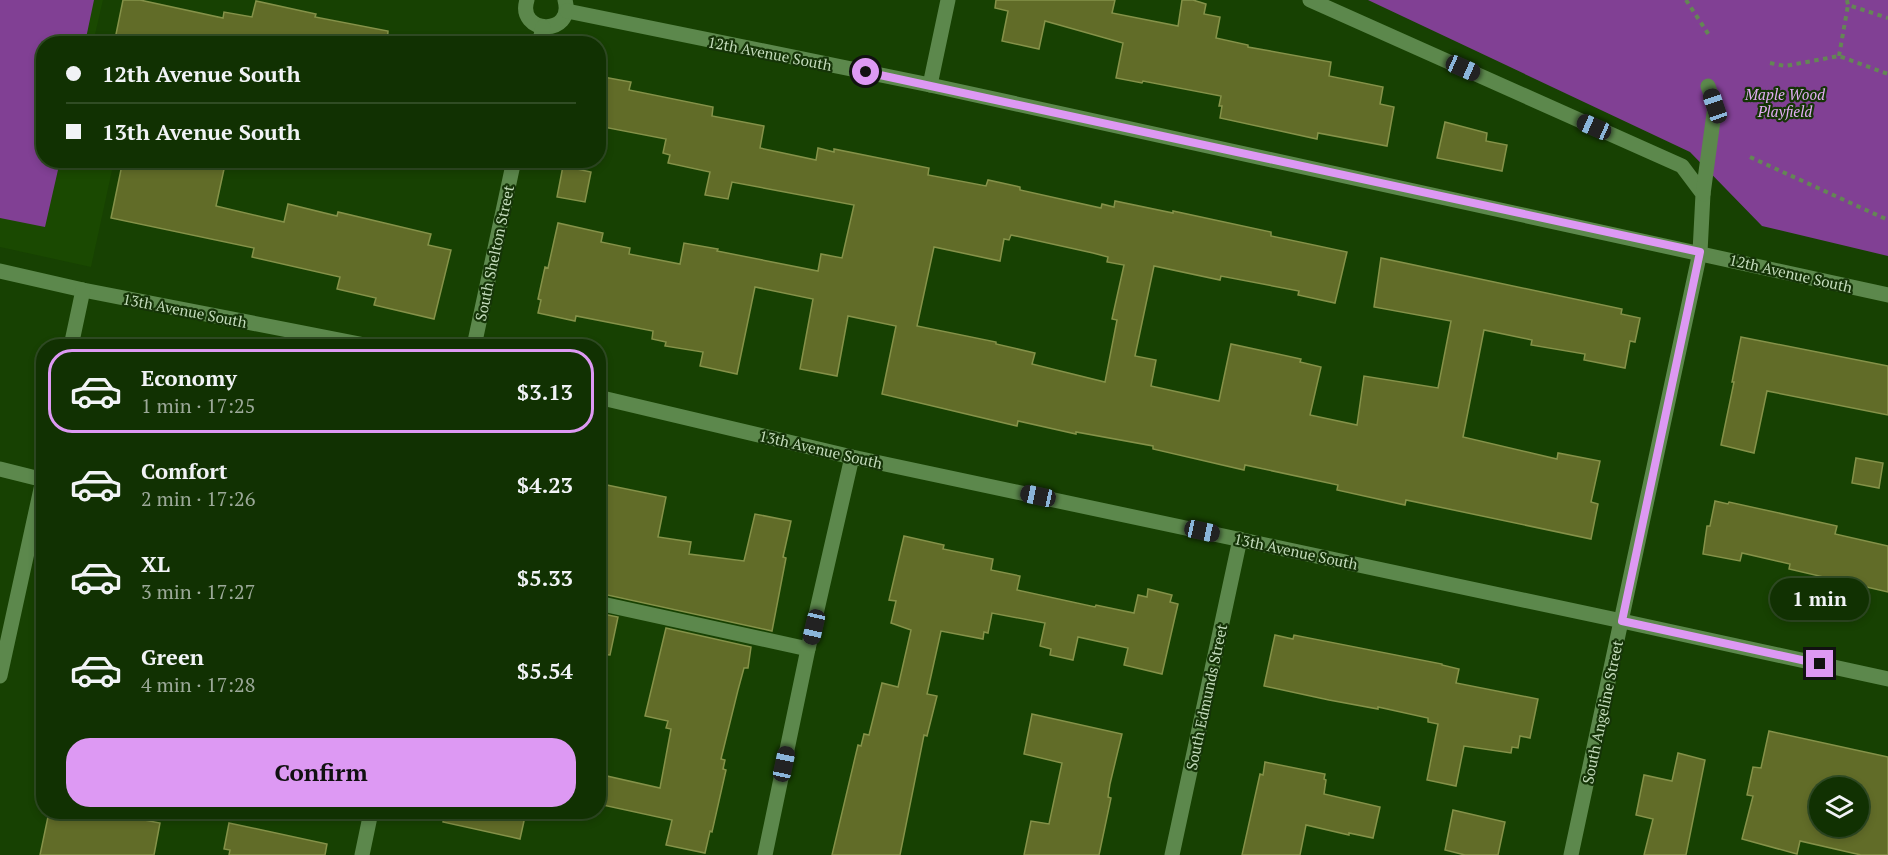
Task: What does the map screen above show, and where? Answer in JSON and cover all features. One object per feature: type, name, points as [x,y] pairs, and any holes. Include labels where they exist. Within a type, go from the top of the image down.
[{"type":"street","points":[[930,85],[948,0]]},
{"type":"street","points":[[1310,0],[1682,165],[1702,194]]},
{"type":"street","points":[[523,1],[528,17],[533,23],[543,27],[560,23],[566,5]]},
{"type":"street","name":"12th Avenue South","points":[[566,5],[1888,295]]},
{"type":"street","points":[[541,36],[543,27]]},
{"type":"street","name":"South Angeline Street","points":[[1571,855],[1700,252],[1702,194],[1715,106],[1708,86]]},
{"type":"street","name":"South Shelton Street","points":[[473,339],[512,168]]},
{"type":"street","name":"13th Avenue South","points":[[0,271],[83,290],[334,339]]},
{"type":"street","points":[[72,339],[83,290]]},
{"type":"street","name":"13th Avenue South","points":[[606,399],[852,457],[1888,680]]},
{"type":"street","points":[[765,855],[808,649],[852,457]]},
{"type":"street","points":[[0,469],[36,477]]},
{"type":"street","points":[[0,676],[36,510]]},
{"type":"street","name":"South Edmunds Street","points":[[1172,855],[1240,539]]},
{"type":"street","points":[[606,605],[808,649]]},
{"type":"street","points":[[362,855],[370,819]]},
{"type":"path","points":[[1686,0],[1709,35]]},
{"type":"path","points":[[1839,56],[1847,2],[1888,18]]},
{"type":"path","points":[[1770,63],[1785,66],[1839,56],[1888,74]]},
{"type":"path","points":[[1750,157],[1888,220]]},
{"type":"shaded area","points":[[0,0],[103,0],[95,36],[36,36],[36,168],[112,168],[91,267],[0,247]]},
{"type":"green space","points":[[0,0],[94,0],[86,36],[36,36],[36,168],[58,168],[45,227],[0,218]]},
{"type":"green space","name":"Maple Wood Playfield","points":[[1368,0],[1888,0],[1888,256],[1762,226],[1690,152]]},
{"type":"building","points":[[123,0],[140,0],[223,18],[224,12],[252,17],[256,1],[316,14],[315,17],[388,31],[388,36],[116,36]]},
{"type":"building","points":[[996,0],[1115,0],[1112,13],[1178,26],[1182,0],[1193,0],[1206,4],[1204,14],[1220,17],[1216,38],[1248,45],[1248,47],[1331,62],[1329,76],[1383,87],[1380,104],[1394,107],[1387,146],[1318,133],[1317,139],[1220,118],[1221,96],[1116,78],[1123,43],[1045,21],[1039,49],[1002,41],[1008,11],[995,8]]},
{"type":"building","points":[[606,77],[631,82],[629,90],[713,107],[712,116],[764,126],[760,148],[816,160],[818,148],[834,152],[834,149],[929,168],[928,175],[986,186],[988,180],[1020,187],[1020,190],[1101,208],[1102,204],[1114,207],[1115,201],[1173,213],[1173,211],[1271,232],[1271,236],[1347,252],[1335,303],[1298,295],[1299,291],[1221,276],[1220,280],[1154,266],[1135,356],[1156,360],[1151,386],[1219,401],[1231,344],[1301,359],[1300,362],[1321,367],[1310,415],[1357,425],[1364,376],[1438,388],[1451,321],[1374,307],[1381,258],[1622,309],[1621,314],[1640,318],[1635,342],[1630,341],[1625,368],[1584,360],[1585,354],[1531,345],[1532,340],[1484,330],[1463,437],[1557,459],[1558,453],[1600,461],[1591,502],[1598,504],[1591,539],[1406,500],[1405,505],[1337,490],[1338,485],[1245,465],[1244,470],[1153,449],[1153,446],[1076,432],[1076,434],[1018,421],[1017,426],[882,394],[896,326],[848,316],[837,376],[800,369],[813,299],[755,287],[737,374],[700,366],[703,352],[665,346],[666,342],[652,339],[653,331],[576,316],[575,321],[538,313],[541,300],[538,299],[545,267],[548,268],[558,223],[603,233],[601,242],[630,248],[629,254],[680,264],[684,243],[818,271],[821,254],[842,258],[854,205],[732,182],[728,199],[705,195],[710,172],[668,163],[670,155],[663,153],[666,139],[606,128]],"holes":[[[1011,235],[1108,257],[1107,262],[1124,265],[1112,319],[1117,320],[1105,382],[1032,364],[1035,353],[996,344],[996,342],[917,326],[934,247],[1000,261],[1004,239],[1009,240]]]},
{"type":"building","points":[[1445,122],[1487,133],[1486,141],[1507,145],[1502,171],[1437,158]]},
{"type":"building","points":[[121,168],[224,168],[216,206],[284,222],[288,204],[337,216],[338,212],[431,234],[428,245],[451,250],[434,319],[374,305],[376,298],[337,289],[340,277],[252,257],[254,248],[111,218]]},
{"type":"building","points":[[563,168],[591,172],[585,202],[557,197]]},
{"type":"building","points":[[1741,337],[1888,366],[1888,415],[1767,391],[1754,453],[1721,445]]},
{"type":"building","points":[[1856,458],[1883,463],[1879,488],[1852,483]]},
{"type":"building","points":[[606,485],[666,497],[658,537],[691,542],[689,554],[744,561],[755,514],[791,521],[772,631],[606,595]]},
{"type":"building","points":[[1715,501],[1728,504],[1729,502],[1837,526],[1835,534],[1888,546],[1888,592],[1789,569],[1790,564],[1742,553],[1740,561],[1703,554],[1707,526],[1710,526]]},
{"type":"building","points":[[904,536],[944,545],[943,549],[993,559],[991,570],[1020,576],[1017,590],[1134,613],[1138,595],[1147,597],[1148,589],[1172,595],[1170,602],[1178,604],[1162,674],[1124,665],[1128,648],[1078,637],[1073,660],[1050,655],[1051,649],[1040,646],[1045,623],[992,613],[988,633],[984,632],[983,639],[941,631],[927,694],[937,696],[927,736],[924,735],[900,855],[832,855],[858,745],[861,746],[864,734],[869,735],[882,683],[898,687],[911,630],[891,623],[896,601],[889,600]]},
{"type":"building","points":[[606,615],[618,617],[610,655],[606,655]]},
{"type":"building","points":[[666,628],[751,647],[748,668],[744,668],[721,759],[725,760],[723,769],[726,770],[705,853],[666,845],[672,820],[606,806],[606,776],[660,788],[671,729],[666,728],[668,721],[645,716]]},
{"type":"building","points":[[1275,635],[1293,639],[1294,635],[1442,664],[1459,669],[1456,683],[1538,699],[1530,738],[1520,736],[1518,748],[1512,747],[1511,753],[1464,746],[1456,786],[1427,780],[1438,724],[1428,722],[1428,718],[1378,707],[1378,709],[1264,686]]},
{"type":"building","points":[[1032,714],[1122,734],[1110,784],[1108,797],[1111,798],[1099,855],[1024,855],[1031,821],[1049,824],[1062,763],[1024,754]]},
{"type":"building","points":[[1769,731],[1888,757],[1888,855],[1861,855],[1800,841],[1797,854],[1742,839],[1753,796],[1747,795],[1753,767],[1761,768]]},
{"type":"building","points":[[1678,753],[1705,760],[1686,855],[1644,855],[1653,819],[1636,815],[1644,775],[1672,781]]},
{"type":"building","points":[[1265,762],[1325,774],[1324,794],[1380,807],[1373,838],[1306,825],[1300,855],[1242,855],[1260,774],[1263,775]]},
{"type":"building","points":[[1453,810],[1505,822],[1498,855],[1465,855],[1445,850]]},
{"type":"building","points":[[48,819],[139,819],[160,823],[154,855],[40,855]]},
{"type":"building","points":[[444,819],[524,819],[520,839],[443,822]]},
{"type":"building","points":[[229,823],[327,844],[325,855],[229,855],[230,850],[224,849]]},
{"type":"route","points":[[866,72],[1700,252],[1622,621],[1820,664]]}]
